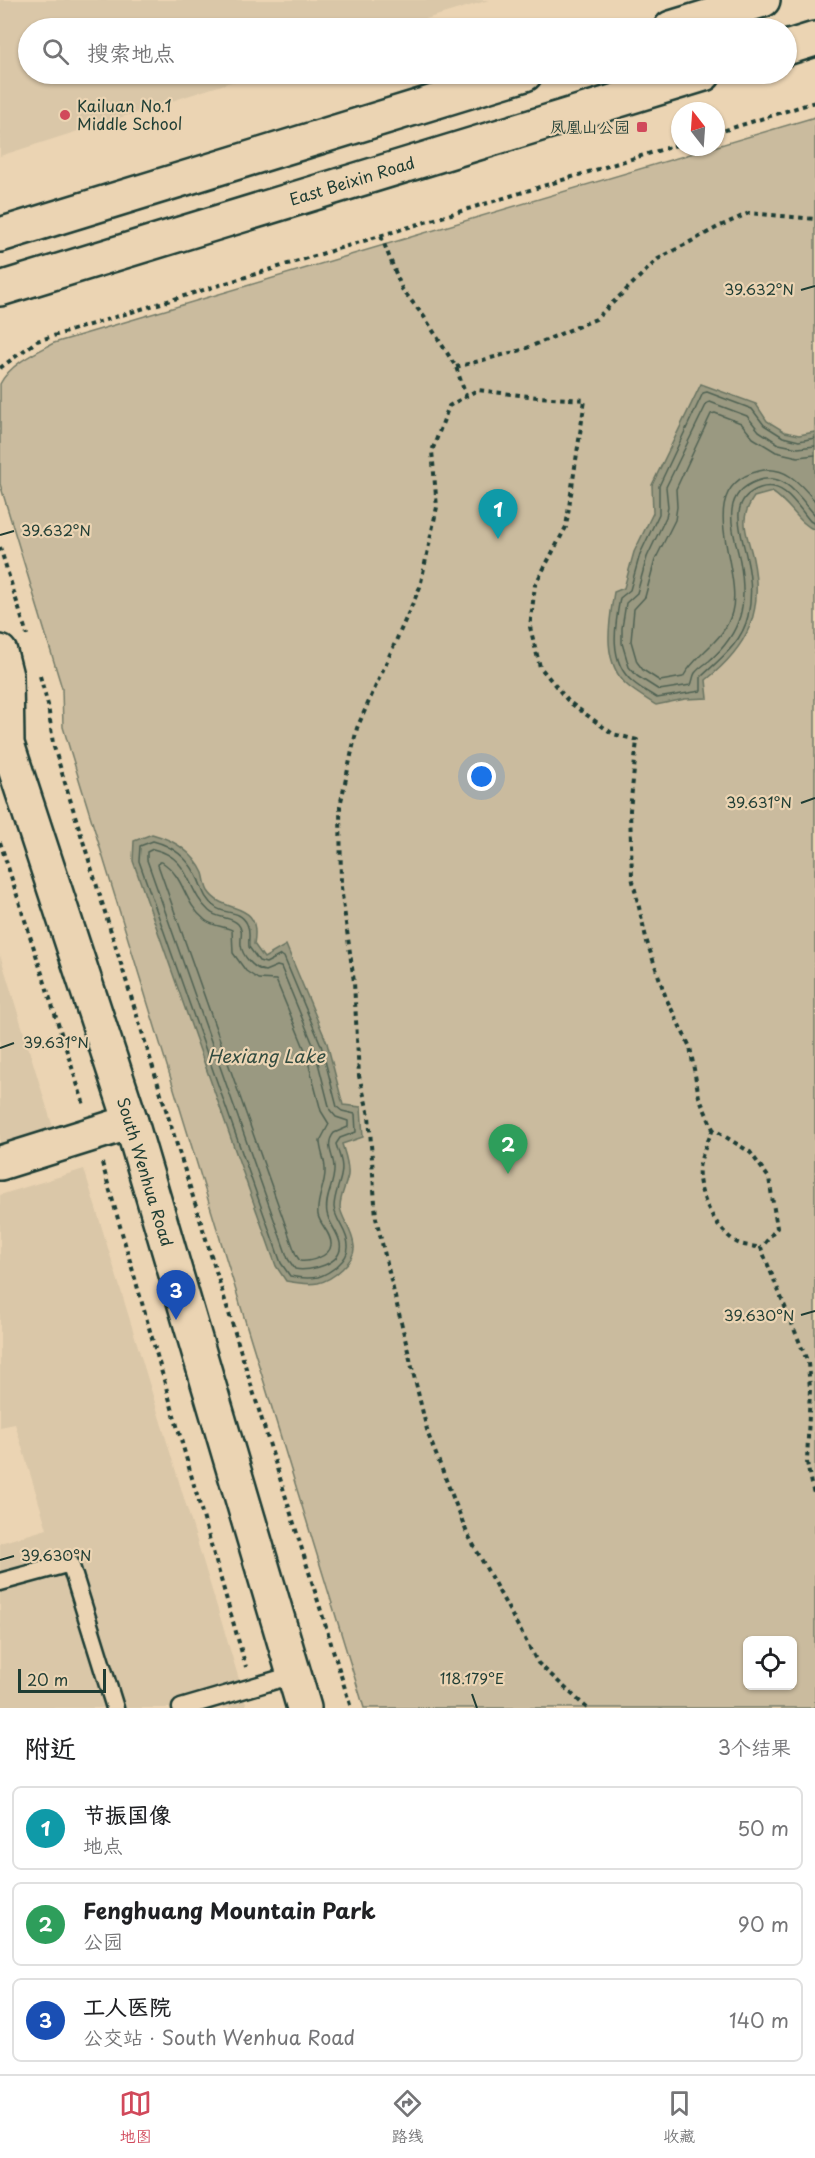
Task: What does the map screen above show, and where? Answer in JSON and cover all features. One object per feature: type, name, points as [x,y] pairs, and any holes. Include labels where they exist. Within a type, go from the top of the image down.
[{"type":"main road","points":[[704,18],[763,0]]},
{"type":"main road","points":[[797,45],[815,39]]},
{"type":"main road","points":[[0,235],[492,84]]},
{"type":"main road","name":"East Beixin Road","points":[[0,289],[671,84]]},
{"type":"main road","name":"South Wenhua Road","points":[[14,645],[6,676],[3,738],[131,1122],[298,1699]]},
{"type":"main road","points":[[0,1163],[131,1122]]},
{"type":"lane","points":[[0,1582],[70,1563],[116,1708]]},
{"type":"lane","points":[[181,1708],[252,1688],[298,1699]]},
{"type":"path","points":[[725,130],[815,102]]},
{"type":"path","points":[[0,368],[38,341],[671,147]]},
{"type":"path","points":[[456,367],[522,350],[596,318],[658,260],[749,213],[815,219]]},
{"type":"path","points":[[381,236],[402,289],[425,318],[456,367],[466,396]]},
{"type":"path","points":[[587,1708],[538,1663],[467,1533],[428,1434],[376,1218],[369,1114],[359,1076],[354,982],[341,887],[340,806],[357,728],[420,587],[437,507],[432,451],[449,406],[477,390],[585,400],[566,527],[536,585],[530,627],[540,667],[569,702],[613,734],[637,740],[630,810],[632,877],[647,942],[666,998],[690,1047],[699,1097],[713,1129],[750,1152],[770,1178],[777,1228],[761,1248]]},
{"type":"path","points":[[0,547],[14,645]]},
{"type":"path","points":[[38,671],[48,705],[53,744],[351,1708]]},
{"type":"path","points":[[0,842],[94,1135],[252,1688]]},
{"type":"path","points":[[713,1129],[703,1151],[698,1183],[722,1231],[739,1243],[761,1248]]},
{"type":"path","points":[[761,1248],[808,1363],[810,1389],[807,1462],[815,1496]]},
{"type":"shaded area","name":"Kailuan No.1 Middle School","points":[[0,0],[489,0],[429,18],[18,18],[18,84],[225,84],[0,156]]},
{"type":"shaded area","points":[[815,117],[815,1708],[364,1708],[63,727],[62,688],[0,484],[0,384],[10,370],[31,355],[54,343],[684,156],[725,156],[725,144]]},
{"type":"shaded area","points":[[0,955],[55,1134],[0,1151]]},
{"type":"shaded area","points":[[84,1169],[247,1708],[0,1708],[0,1543],[47,1529],[15,1424],[0,1427],[0,1195]]},
{"type":"water","points":[[701,384],[756,404],[767,421],[785,432],[799,435],[815,432],[815,530],[804,523],[772,492],[754,497],[746,513],[745,521],[756,578],[754,612],[749,627],[733,654],[706,680],[708,698],[685,699],[656,705],[638,694],[619,676],[610,654],[610,616],[614,592],[624,588],[634,552],[653,513],[652,485]]},
{"type":"water","name":"Hexiang Lake","points":[[152,834],[175,843],[194,859],[203,873],[208,891],[215,899],[247,914],[255,930],[254,944],[264,958],[286,945],[327,1043],[343,1105],[361,1107],[363,1137],[342,1144],[348,1171],[340,1207],[352,1235],[354,1252],[342,1269],[324,1281],[310,1284],[286,1281],[276,1266],[133,861],[134,841]]},
{"type":"place","name":"Kailuan No.1 Middle School","points":[[65,115]]},
{"type":"place","name":"凤凰山公园","points":[[642,127]]},
{"type":"place","name":"节振国像","points":[[498,539]]},
{"type":"place","name":"Fenghuang Mountain Park","points":[[508,1174]]},
{"type":"place","name":"工人医院","points":[[176,1320]]}]
